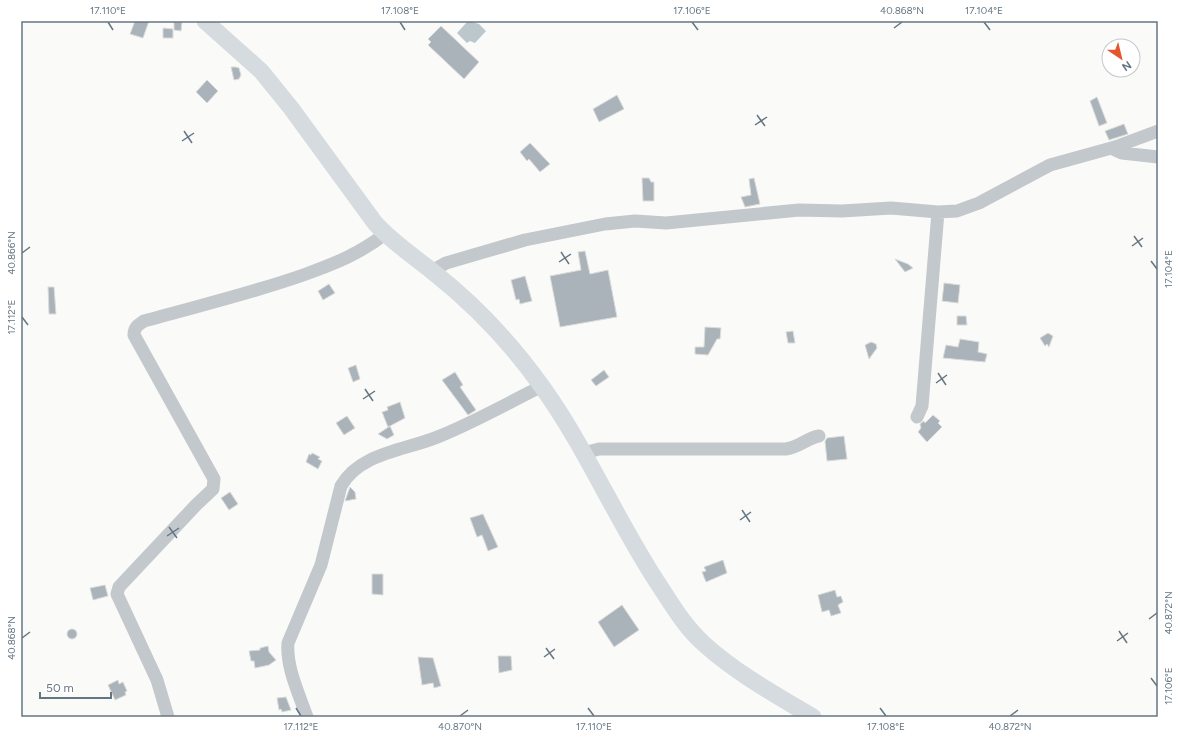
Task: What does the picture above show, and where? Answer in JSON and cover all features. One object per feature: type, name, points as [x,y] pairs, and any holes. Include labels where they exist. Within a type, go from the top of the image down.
[{"type":"main road","points":[[204,21],[261,71],[390,240],[432,271],[475,308],[507,341],[544,388],[584,453],[651,573],[688,627],[703,644],[724,661],[813,717]]},
{"type":"street","points":[[432,271],[446,263],[525,240],[605,224],[635,221],[666,223],[799,210],[842,211],[892,208],[938,212],[957,211],[979,204],[1050,165],[1111,148],[1158,130]]},
{"type":"street","points":[[1111,148],[1122,152],[1158,157]]},
{"type":"street","points":[[916,417],[922,406],[938,212]]},
{"type":"street","points":[[168,717],[157,680],[119,602],[117,594],[119,587],[213,489],[215,485],[214,479],[134,335],[134,330],[137,325],[144,321],[262,289],[343,260],[370,246],[385,234]]},
{"type":"street","points":[[307,717],[287,653],[288,643],[321,566],[341,486],[346,477],[365,463],[378,456],[440,436],[534,390],[544,388]]},
{"type":"street","points":[[584,453],[599,449],[786,449],[795,448],[813,437],[819,436]]},
{"type":"shaded area","points":[[468,21],[479,24],[486,31],[475,43],[470,41],[467,43],[457,33]]},
{"type":"building","points":[[135,21],[149,21],[143,38],[130,34]]},
{"type":"building","points":[[174,22],[182,22],[181,31],[174,30]]},
{"type":"building","points":[[441,26],[479,62],[464,79],[428,45],[431,42],[428,39]]},
{"type":"building","points":[[163,28],[173,29],[173,38],[163,38]]},
{"type":"building","points":[[231,67],[239,68],[241,75],[239,79],[234,80]]},
{"type":"building","points":[[207,80],[218,91],[207,103],[196,92]]},
{"type":"building","points":[[617,95],[624,109],[599,122],[593,109]]},
{"type":"building","points":[[1097,97],[1107,123],[1099,126],[1090,101]]},
{"type":"building","points":[[1124,124],[1128,134],[1109,140],[1105,131]]},
{"type":"building","points":[[530,143],[550,164],[540,172],[529,159],[527,161],[520,152]]},
{"type":"building","points":[[642,178],[649,178],[651,182],[654,182],[654,201],[643,201]]},
{"type":"building","points":[[754,178],[760,204],[745,207],[741,197],[751,195],[749,179]]},
{"type":"building","points":[[585,251],[590,274],[608,270],[617,317],[560,327],[550,276],[581,270],[578,252]]},
{"type":"building","points":[[895,259],[908,264],[913,268],[905,272]]},
{"type":"building","points":[[525,276],[532,301],[520,304],[519,299],[516,300],[511,280]]},
{"type":"building","points":[[944,283],[960,285],[958,303],[942,301]]},
{"type":"building","points":[[329,284],[335,293],[323,300],[318,291]]},
{"type":"building","points":[[48,287],[54,287],[56,314],[49,314]]},
{"type":"building","points":[[957,316],[966,316],[967,325],[957,325]]},
{"type":"building","points":[[705,327],[721,328],[720,339],[717,339],[708,355],[695,354],[695,347],[704,347]]},
{"type":"building","points":[[793,331],[795,343],[788,343],[786,332]]},
{"type":"building","points":[[1048,333],[1053,336],[1049,347],[1047,344],[1045,346],[1040,338]]},
{"type":"building","points":[[960,339],[979,342],[978,352],[987,354],[985,362],[943,358],[946,345],[958,347]]},
{"type":"building","points":[[871,342],[876,344],[877,348],[869,359],[865,345]]},
{"type":"building","points":[[356,365],[360,379],[353,382],[348,368]]},
{"type":"building","points":[[604,370],[609,377],[596,386],[591,380]]},
{"type":"building","points":[[455,372],[463,385],[460,387],[476,410],[468,415],[442,380]]},
{"type":"building","points":[[400,402],[405,418],[388,427],[382,412],[388,410],[387,407]]},
{"type":"building","points":[[933,415],[940,421],[938,423],[942,427],[927,442],[918,432],[921,428],[920,424],[924,421],[925,423]]},
{"type":"building","points":[[347,416],[355,428],[344,435],[336,423]]},
{"type":"building","points":[[390,426],[394,435],[387,439],[378,434]]},
{"type":"building","points":[[844,436],[847,459],[827,461],[825,441],[827,438]]},
{"type":"building","points":[[312,453],[320,457],[318,459],[322,461],[318,469],[306,462],[309,454],[311,455]]},
{"type":"building","points":[[350,487],[355,492],[356,499],[345,501]]},
{"type":"building","points":[[230,492],[238,504],[229,510],[221,498]]},
{"type":"building","points":[[483,514],[498,547],[488,551],[482,535],[477,537],[470,518]]},
{"type":"building","points":[[723,560],[727,573],[706,582],[702,572],[706,571],[704,567]]},
{"type":"building","points":[[372,574],[383,574],[383,595],[372,594]]},
{"type":"building","points":[[105,585],[108,596],[93,600],[90,588]]},
{"type":"building","points":[[835,590],[837,597],[841,596],[843,602],[838,605],[841,613],[831,616],[829,610],[822,612],[818,595]]},
{"type":"building","points":[[622,605],[639,630],[614,647],[598,622]]},
{"type":"building","points":[[72,629],[77,634],[72,639],[67,634]]},
{"type":"building","points":[[268,646],[269,652],[276,660],[269,665],[255,668],[254,661],[251,661],[249,651],[260,650],[260,648]]},
{"type":"building","points":[[498,656],[511,656],[512,670],[499,673]]},
{"type":"building","points":[[418,657],[433,658],[441,686],[434,688],[433,683],[422,685]]},
{"type":"building","points":[[118,680],[119,684],[123,682],[127,691],[125,692],[126,695],[115,700],[108,685]]},
{"type":"building","points":[[286,697],[291,710],[282,712],[281,709],[279,710],[277,698]]}]
